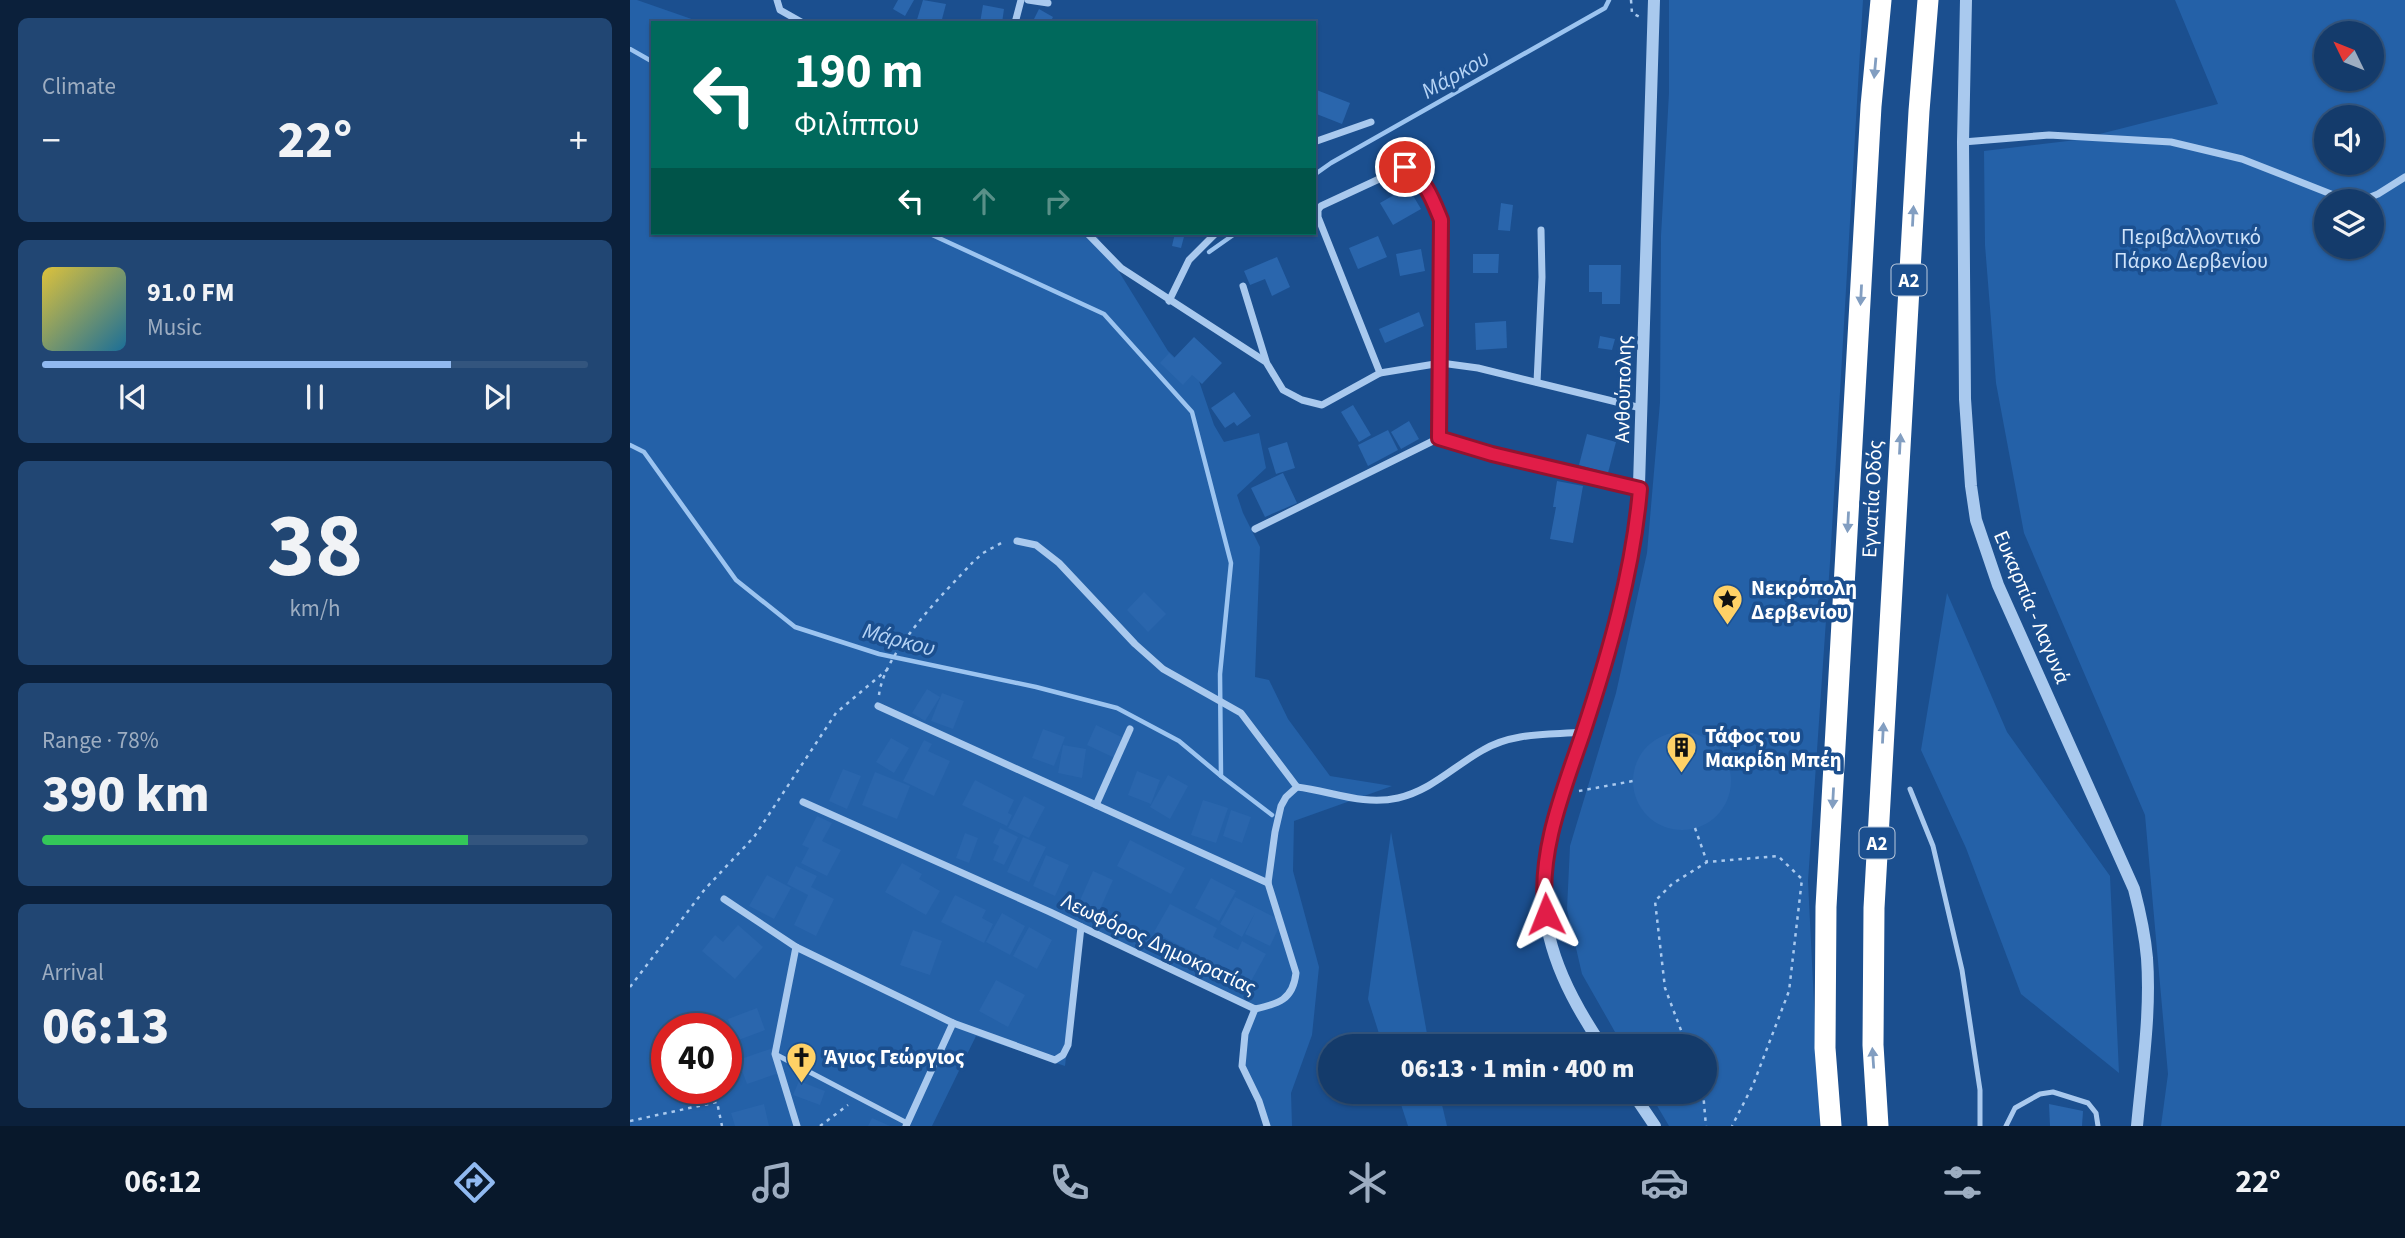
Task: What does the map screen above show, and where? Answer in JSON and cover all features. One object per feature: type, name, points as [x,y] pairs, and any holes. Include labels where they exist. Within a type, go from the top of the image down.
[{"type":"highway","name":"Εγνατία Οδός","points":[[1830,1126],[1825,1048],[1826,907],[1871,106],[1881,0]]},
{"type":"highway","name":"Εγνατία Οδός","points":[[1878,1126],[1873,1045],[1874,908],[1918,124],[1928,0]]},
{"type":"street","points":[[777,0],[780,10],[799,21]]},
{"type":"street","points":[[1016,21],[1021,0]]},
{"type":"street","points":[[1028,0],[1048,3]]},
{"type":"street","name":"Ανθούπολης","points":[[1594,1034],[1555,956],[1546,910],[1546,871],[1555,816],[1583,732],[1622,596],[1640,489],[1654,0]]},
{"type":"street","name":"Ευκαρπία - Λαγυνά","points":[[1966,0],[1963,142],[1965,399],[1976,520],[1998,585],[2134,889],[2143,924],[2147,971],[2144,1053],[2137,1126]]},
{"type":"street","points":[[1316,141],[1371,122]]},
{"type":"street","points":[[1963,142],[2049,135],[2171,142],[2242,159],[2336,196],[2363,200],[2405,177]]},
{"type":"street","points":[[1380,373],[1318,217],[1318,210],[1321,206],[1405,167],[1416,173],[1428,187],[1441,220],[1439,438]]},
{"type":"street","points":[[1537,382],[1541,230]]},
{"type":"street","points":[[1089,235],[1121,268],[1168,301],[1246,347],[1266,362]]},
{"type":"street","points":[[1168,301],[1189,260],[1214,235]]},
{"type":"street","points":[[1243,286],[1266,362],[1283,390],[1303,400],[1322,405],[1380,373],[1441,363],[1478,368],[1641,408]]},
{"type":"street","points":[[1255,529],[1439,438],[1492,454],[1640,489]]},
{"type":"street","points":[[1017,541],[1035,545],[1059,563],[1163,669],[1241,713],[1297,787],[1356,799],[1397,799],[1437,782],[1482,750],[1506,740],[1533,735],[1583,732]]},
{"type":"street","points":[[878,706],[1268,883]]},
{"type":"street","points":[[1096,805],[1130,729]]},
{"type":"street","name":"Λεωφόρος Δημοκρατίας","points":[[803,802],[1081,927],[1255,1009],[1282,1001],[1295,986],[1296,974],[1268,883],[1281,806],[1297,787]]},
{"type":"street","points":[[724,899],[796,947],[953,1023],[1055,1060],[1063,1055],[1068,1045],[1081,927]]},
{"type":"street","points":[[796,947],[775,1054],[797,1126]]},
{"type":"street","points":[[1255,1009],[1245,1034],[1242,1066],[1259,1101],[1267,1126]]},
{"type":"street","points":[[907,1124],[953,1023]]},
{"type":"street","points":[[1640,1104],[1655,1126]]},
{"type":"lane","points":[[1910,789],[1933,846],[1962,970],[1980,1090],[1980,1126]]},
{"type":"lane","points":[[775,1054],[907,1124]]},
{"type":"lane","points":[[2006,1126],[2015,1108],[2040,1094],[2053,1092],[2088,1103],[2096,1112],[2098,1126]]},
{"type":"path","points":[[1631,0],[1632,13],[1652,24]]},
{"type":"path","points":[[878,706],[881,683],[902,645],[973,562],[1005,541],[1017,541]]},
{"type":"path","points":[[630,987],[705,889],[754,837],[836,713],[888,669]]},
{"type":"path","points":[[1562,794],[1633,781]]},
{"type":"path","points":[[1695,828],[1707,862]]},
{"type":"path","points":[[1682,1034],[1665,988],[1655,901],[1672,884],[1707,862],[1778,856],[1801,879],[1789,990],[1754,1085],[1732,1126]]},
{"type":"path","points":[[820,1126],[859,1098]]},
{"type":"path","points":[[630,1121],[717,1102],[722,1126]]},
{"type":"path","points":[[1704,1104],[1706,1126]]},
{"type":"green space","points":[[630,0],[697,21],[651,21],[651,235],[1096,235],[1168,351],[1199,381],[1214,425],[1224,442],[1259,433],[1266,468],[1237,495],[1260,547],[1255,677],[1269,680],[1288,719],[1330,776],[1392,786],[1294,821],[1293,871],[1319,967],[1312,1035],[1291,1093],[1292,1126],[1267,1126],[1242,1066],[1245,1034],[1254,1009],[1081,928],[1065,1066],[976,1036],[932,1126],[630,1126]]},
{"type":"green space","name":"Νεκρόπολη Δερβενίου","points":[[1669,0],[1863,0],[1808,881],[1820,1126],[1669,1126],[1656,1104],[1717,1104],[1717,1034],[1616,1034],[1582,974],[1567,909],[1570,846],[1616,693],[1647,553],[1660,402],[1661,236],[1669,93]]},
{"type":"green space","name":"Περιβαλλοντικό Πάρκο Δερβενίου","points":[[2175,0],[2405,0],[2405,1126],[2161,1126],[2168,1074],[2145,815],[2024,533],[1996,383],[1985,245],[1984,151],[2076,140],[2218,104]]},
{"type":"green space","points":[[1947,593],[2007,732],[2110,876],[2119,1073],[2021,994],[1966,848],[1921,750]]},
{"type":"green space","points":[[1391,832],[1427,1034],[1379,1034],[1368,999]]},
{"type":"green space","points":[[1401,1104],[1442,1104],[1447,1126],[1408,1126]]},
{"type":"building","points":[[898,0],[914,0],[905,16],[893,9]]},
{"type":"building","points":[[923,0],[946,4],[942,21],[917,21]]},
{"type":"building","points":[[983,5],[1004,9],[1002,21],[980,21]]},
{"type":"building","points":[[1039,9],[1053,17],[1051,21],[1033,21]]},
{"type":"building","points":[[1316,90],[1350,103],[1342,124],[1316,114]]},
{"type":"building","points":[[1408,187],[1421,209],[1393,225],[1380,203]]},
{"type":"building","points":[[1501,203],[1513,205],[1510,231],[1498,230]]},
{"type":"building","points":[[1175,235],[1184,235],[1181,248],[1172,246]]},
{"type":"building","points":[[1378,236],[1387,257],[1358,269],[1349,248]]},
{"type":"building","points":[[1421,249],[1425,271],[1400,276],[1396,254]]},
{"type":"building","points":[[1473,254],[1499,254],[1498,273],[1473,273]]},
{"type":"building","points":[[1277,257],[1290,287],[1272,296],[1265,279],[1250,285],[1244,271]]},
{"type":"building","points":[[1589,265],[1621,265],[1620,304],[1602,304],[1602,292],[1589,292]]},
{"type":"building","points":[[1419,312],[1424,326],[1385,343],[1379,329]]},
{"type":"building","points":[[1506,321],[1507,348],[1476,350],[1475,323]]},
{"type":"building","points":[[1600,336],[1615,339],[1612,350],[1598,348]]},
{"type":"building","points":[[1194,337],[1222,363],[1202,384],[1192,375],[1183,385],[1160,363],[1169,353],[1174,358]]},
{"type":"building","points":[[1234,392],[1251,416],[1237,426],[1234,422],[1225,428],[1211,408]]},
{"type":"building","points":[[1353,405],[1371,435],[1359,442],[1341,412]]},
{"type":"building","points":[[1409,421],[1419,439],[1401,449],[1391,432]]},
{"type":"building","points":[[1388,430],[1398,450],[1368,466],[1358,445]]},
{"type":"building","points":[[1587,434],[1616,442],[1608,473],[1579,465]]},
{"type":"building","points":[[1287,442],[1295,468],[1276,474],[1268,448]]},
{"type":"building","points":[[1283,473],[1297,503],[1265,517],[1251,488]]},
{"type":"building","points":[[1557,481],[1583,486],[1573,543],[1550,539],[1556,507],[1553,507]]},
{"type":"building","points":[[1144,592],[1166,614],[1148,632],[1127,610]]},
{"type":"building","points":[[927,689],[940,697],[925,721],[912,713]]},
{"type":"building","points":[[942,693],[964,701],[953,729],[931,721]]},
{"type":"building","points":[[1096,725],[1128,740],[1119,760],[1087,745]]},
{"type":"building","points":[[1043,729],[1065,737],[1054,766],[1032,758]]},
{"type":"building","name":"Τάφος του Μακρίδη Μπέη","points":[[1682,732],[1701,736],[1717,746],[1727,762],[1731,781],[1727,800],[1717,816],[1701,826],[1682,830],[1663,826],[1647,816],[1637,800],[1633,781],[1637,762],[1647,746],[1663,736]]},
{"type":"building","points":[[891,738],[909,748],[894,773],[876,762]]},
{"type":"building","points":[[924,740],[932,744],[928,751],[950,761],[934,796],[903,781]]},
{"type":"building","points":[[1063,745],[1086,749],[1082,778],[1058,773]]},
{"type":"building","points":[[843,769],[861,776],[847,809],[829,801]]},
{"type":"building","points":[[1137,771],[1160,780],[1151,804],[1128,795]]},
{"type":"building","points":[[875,772],[910,786],[897,819],[862,805]]},
{"type":"building","points":[[1168,775],[1188,786],[1170,819],[1150,807]]},
{"type":"building","points":[[975,780],[1014,800],[1008,813],[1012,815],[1007,826],[962,805]]},
{"type":"building","points":[[1024,796],[1045,807],[1029,838],[1008,828]]},
{"type":"building","points":[[1203,800],[1228,808],[1216,843],[1191,835]]},
{"type":"building","points":[[1231,810],[1251,817],[1242,843],[1223,836]]},
{"type":"building","points":[[817,816],[832,823],[822,841],[841,850],[827,876],[801,863],[809,848],[802,845]]},
{"type":"building","points":[[1000,828],[1018,837],[1004,865],[993,860],[999,846],[993,843]]},
{"type":"building","points":[[965,833],[978,838],[969,863],[956,858]]},
{"type":"building","points":[[1023,837],[1046,847],[1029,882],[1007,872]]},
{"type":"building","points":[[1130,840],[1185,868],[1171,894],[1117,866]]},
{"type":"building","points":[[1046,855],[1069,865],[1055,896],[1033,886]]},
{"type":"building","points":[[902,863],[922,874],[919,879],[940,891],[926,915],[885,892]]},
{"type":"building","points":[[796,866],[817,876],[811,887],[834,899],[816,936],[794,925],[808,895],[787,884]]},
{"type":"building","points":[[1093,871],[1113,880],[1097,916],[1077,907]]},
{"type":"building","points":[[767,875],[791,888],[774,919],[749,906]]},
{"type":"building","points":[[1211,878],[1236,891],[1219,921],[1195,908]]},
{"type":"building","points":[[955,895],[986,910],[982,918],[993,924],[984,943],[941,922]]},
{"type":"building","points":[[1235,897],[1282,921],[1270,946],[1245,934],[1255,913],[1242,937],[1220,924]]},
{"type":"building","points":[[1170,904],[1217,928],[1213,937],[1238,950],[1242,941],[1266,954],[1250,983],[1226,970],[1221,978],[1198,966],[1202,957],[1154,932]]},
{"type":"building","points":[[1002,913],[1025,926],[1010,955],[986,942]]},
{"type":"building","points":[[738,925],[763,947],[735,979],[702,951],[715,935],[723,942]]},
{"type":"building","points":[[1029,927],[1052,940],[1037,969],[1013,956]]},
{"type":"building","points":[[913,930],[942,941],[930,975],[900,965]]},
{"type":"building","points":[[996,980],[1025,995],[1008,1027],[979,1011]]},
{"type":"building","points":[[757,1008],[765,1030],[742,1039],[742,1014]]},
{"type":"building","points":[[773,1048],[782,1072],[747,1084],[742,1071],[742,1059]]},
{"type":"building","points":[[799,1081],[825,1091],[820,1105],[793,1095]]},
{"type":"building","points":[[764,1104],[769,1126],[735,1126],[731,1113]]},
{"type":"building","points":[[2049,1104],[2083,1111],[2082,1126],[2050,1126]]},
{"type":"building","points":[[872,1118],[890,1126],[868,1126]]},
{"type":"waterway","name":"Μάρκου","points":[[1316,174],[1605,8],[1609,0]]},
{"type":"waterway","name":"Μάρκου","points":[[630,49],[651,61]]},
{"type":"waterway","name":"Μάρκου","points":[[932,235],[1104,314],[1192,412],[1231,563],[1220,674],[1221,776],[1272,815]]},
{"type":"waterway","name":"Μάρκου","points":[[1209,252],[1233,235]]},
{"type":"waterway","name":"Μάρκου","points":[[630,445],[644,452],[736,580],[795,627],[879,654],[1036,687],[1117,708],[1179,741],[1221,776]]},
{"type":"place","name":"Νεκρόπολη Δερβενίου","points":[[1728,627]]},
{"type":"place","name":"Τάφος του Μακρίδη Μπέη","points":[[1682,775]]},
{"type":"place","name":"Άγιος Γεώργιος","points":[[801,1084]]},
{"type":"route","points":[[1405,167],[1416,173],[1428,187],[1441,220],[1439,438],[1492,454],[1640,489],[1631,558],[1612,637],[1555,816],[1546,871],[1546,914]]}]
